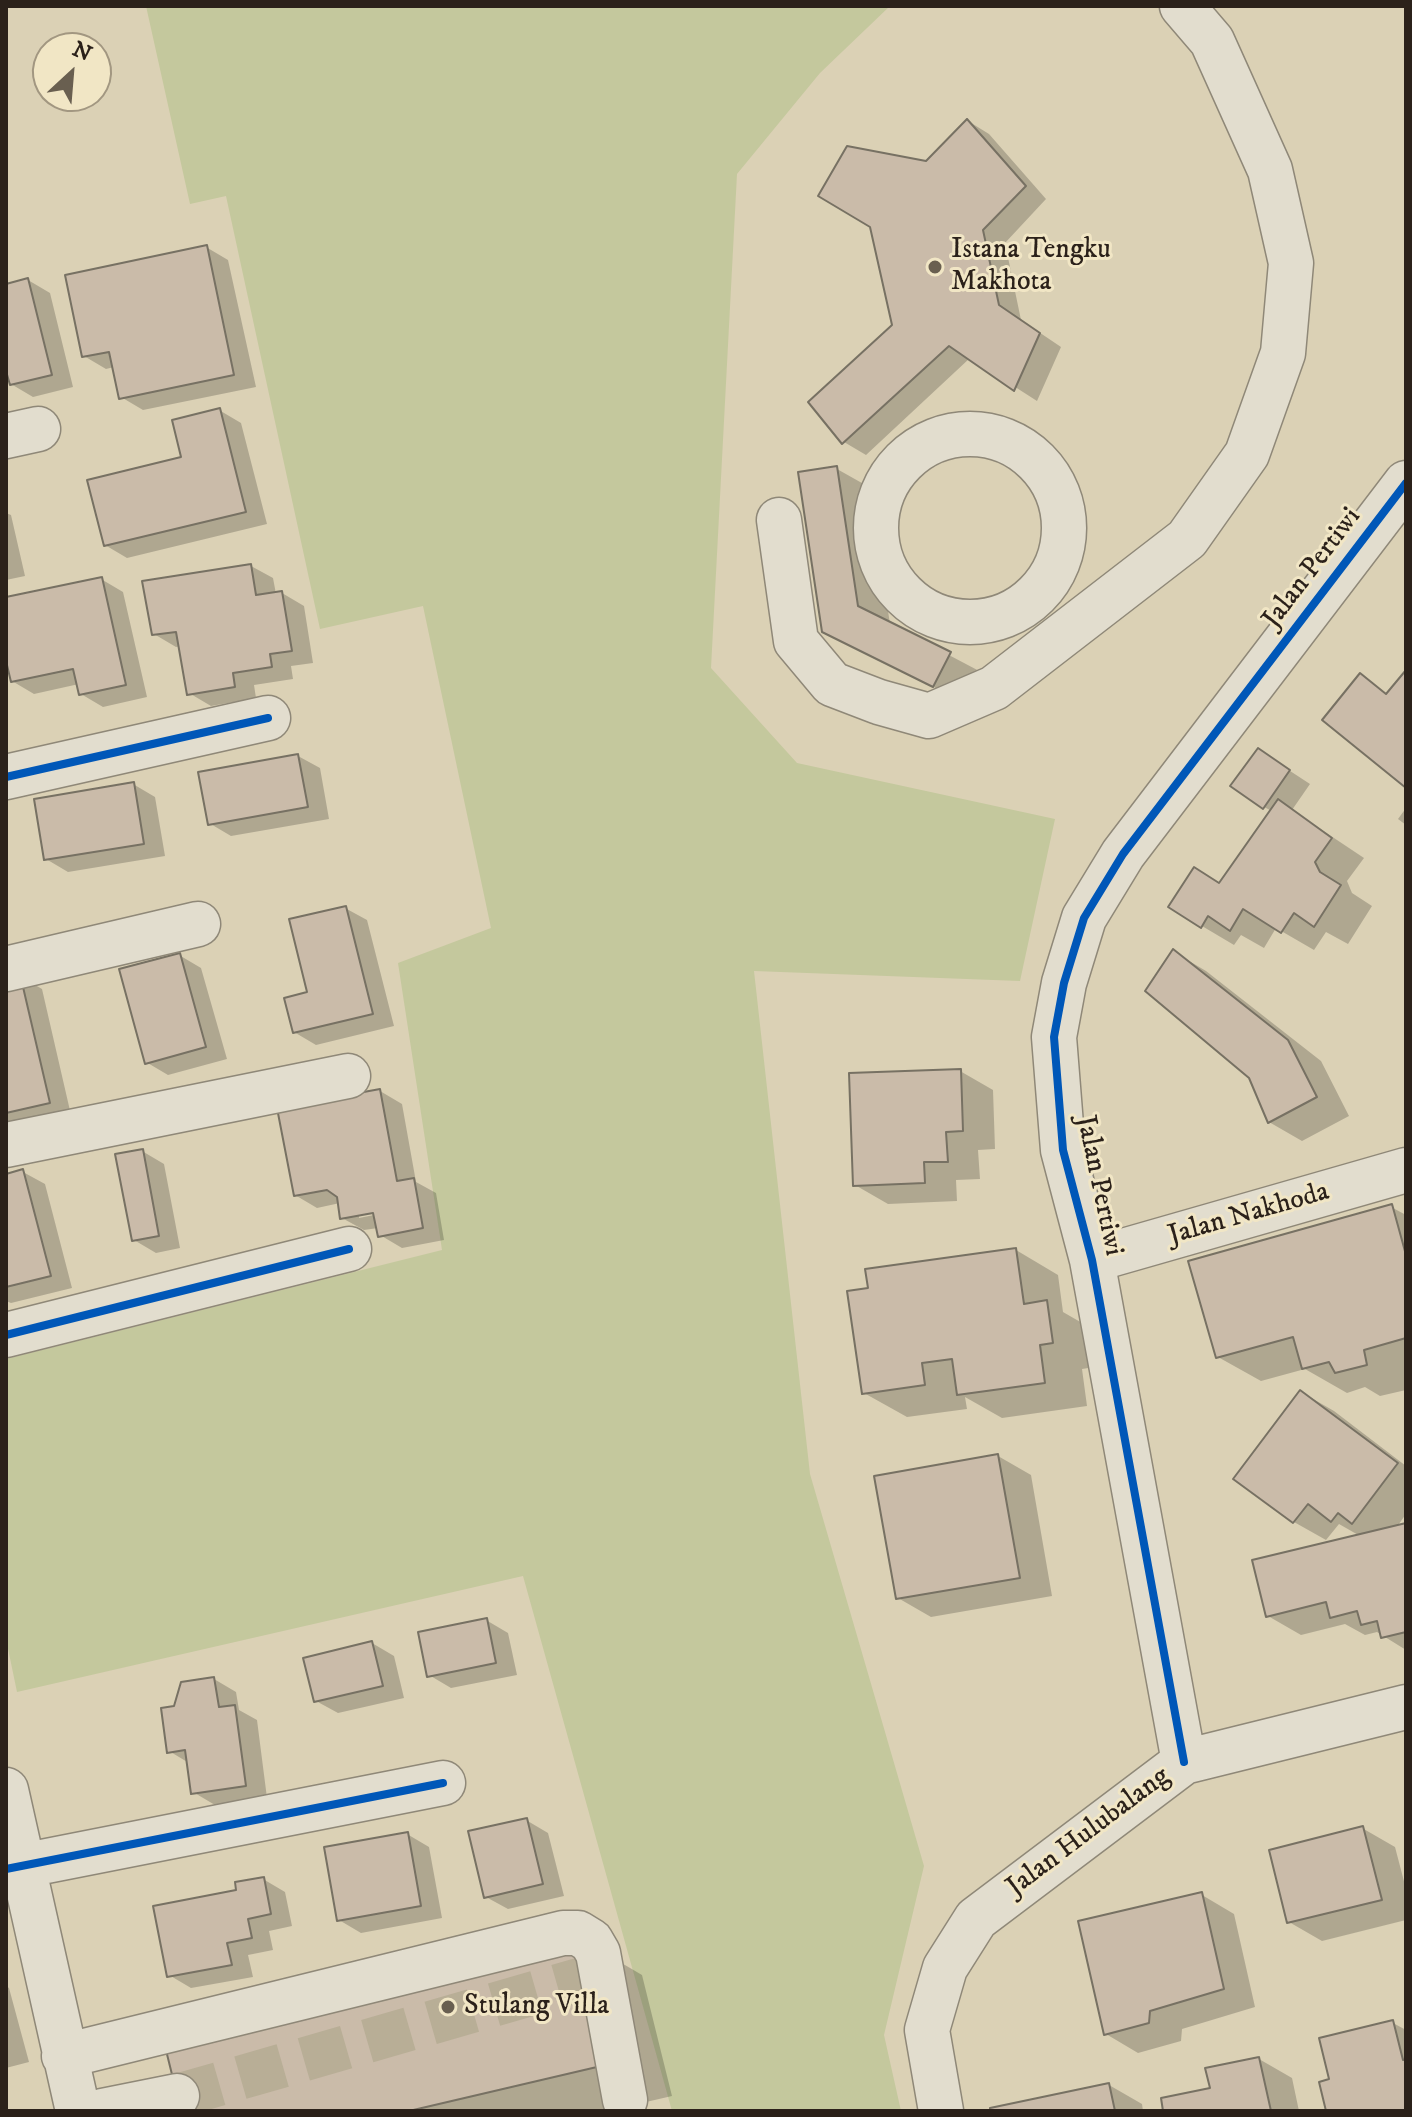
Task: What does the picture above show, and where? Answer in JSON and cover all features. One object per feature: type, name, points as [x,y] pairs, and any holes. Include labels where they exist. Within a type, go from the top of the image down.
[{"type":"street","points":[[779,520],[796,641],[832,684],[929,716],[994,688],[1187,539],[1247,454],[1283,353],[1291,263],[1270,170],[1212,41],[1182,6]]},
{"type":"street","points":[[960,433],[990,435],[1018,447],[1041,465],[1057,490],[1064,519],[1063,549],[1052,576],[1033,599],[1008,615],[979,623],[946,619],[916,606],[893,583],[878,553],[874,520],[883,488],[902,461],[928,442],[960,433]]},
{"type":"street","name":"Jalan Pertiwi","points":[[1184,1762],[1092,1260],[1063,1150],[1054,1037],[1064,983],[1084,918],[1123,854],[1406,483]]},
{"type":"street","points":[[979,623],[994,688]]},
{"type":"street","points":[[6,777],[268,718]]},
{"type":"street","points":[[6,969],[198,924]]},
{"type":"street","points":[[6,1145],[348,1076]]},
{"type":"street","name":"Jalan Nakhoda","points":[[1092,1260],[1406,1170]]},
{"type":"street","points":[[6,1335],[349,1249]]},
{"type":"street","name":"Jalan Hulubalang","points":[[941,2111],[927,2030],[945,1968],[976,1919],[1184,1762],[1406,1707]]},
{"type":"street","points":[[15,1867],[443,1783]]},
{"type":"street","points":[[6,1790],[15,1867],[78,2111]]},
{"type":"street","points":[[64,2056],[563,1933],[578,1933],[591,1941],[598,1953],[597,1975],[625,2100]]},
{"type":"street","points":[[102,2111],[177,2096]]},
{"type":"green space","points":[[146,6],[890,6],[820,73],[737,174],[711,668],[797,763],[1055,819],[1020,981],[754,971],[810,1474],[924,1866],[884,2035],[901,2111],[672,2111],[523,1576],[17,1692],[6,1639],[6,1359],[442,1250],[398,963],[491,928],[423,606],[320,629],[226,196],[190,204]]},
{"type":"building","name":"Istana Tengku Makhota","points":[[967,119],[1026,186],[983,230],[999,305],[1040,333],[1014,391],[949,346],[842,444],[808,402],[892,325],[870,227],[818,196],[847,146],[926,161]]},
{"type":"building","points":[[207,245],[234,375],[119,399],[109,352],[82,357],[65,275]]},
{"type":"building","points":[[28,278],[52,375],[10,385],[6,371],[6,284]]},
{"type":"building","points":[[220,408],[246,512],[104,546],[87,480],[181,457],[172,420]]},
{"type":"building","points":[[837,466],[858,606],[951,652],[933,687],[822,632],[798,472]]},
{"type":"building","points":[[251,564],[256,595],[282,591],[292,651],[270,654],[272,667],[233,673],[235,687],[187,695],[176,632],[152,635],[142,581]]},
{"type":"building","points":[[102,577],[126,685],[79,695],[73,669],[11,682],[6,661],[6,597]]},
{"type":"building","points":[[1406,670],[1406,788],[1322,720],[1360,673],[1386,694]]},
{"type":"building","points":[[1258,748],[1290,770],[1263,809],[1230,786]]},
{"type":"building","points":[[298,754],[308,807],[208,825],[198,772]]},
{"type":"building","points":[[134,782],[144,844],[44,860],[34,799]]},
{"type":"building","points":[[1278,799],[1332,838],[1315,862],[1320,872],[1341,885],[1314,927],[1294,913],[1281,933],[1243,909],[1230,931],[1208,916],[1201,928],[1168,907],[1194,867],[1219,883]]},
{"type":"building","points":[[346,906],[373,1014],[293,1033],[284,998],[307,992],[289,919]]},
{"type":"building","points":[[1173,949],[1288,1040],[1317,1097],[1268,1123],[1249,1078],[1145,991]]},
{"type":"building","points":[[180,953],[206,1047],[145,1064],[119,969]]},
{"type":"building","points":[[20,974],[50,1103],[6,1113],[6,977]]},
{"type":"building","points":[[961,1069],[963,1131],[946,1132],[948,1162],[924,1162],[925,1183],[853,1186],[849,1073]]},
{"type":"building","points":[[380,1089],[397,1181],[414,1178],[423,1228],[378,1237],[373,1213],[340,1219],[337,1197],[327,1190],[294,1196],[277,1108]]},
{"type":"building","points":[[143,1149],[159,1236],[132,1241],[115,1154]]},
{"type":"building","points":[[23,1169],[51,1276],[6,1287],[6,1174]]},
{"type":"building","points":[[1392,1204],[1406,1255],[1406,1338],[1364,1350],[1367,1365],[1335,1373],[1329,1362],[1302,1369],[1293,1337],[1216,1358],[1188,1261]]},
{"type":"building","points":[[1016,1248],[1024,1304],[1047,1300],[1053,1343],[1040,1345],[1045,1383],[957,1395],[952,1359],[922,1363],[925,1385],[862,1394],[847,1291],[868,1288],[865,1269]]},
{"type":"building","points":[[1300,1390],[1398,1463],[1352,1524],[1338,1513],[1331,1522],[1308,1504],[1293,1523],[1233,1479]]},
{"type":"building","points":[[998,1454],[1020,1578],[896,1599],[874,1476]]},
{"type":"building","points":[[1406,1523],[1406,1632],[1381,1638],[1377,1621],[1361,1625],[1357,1611],[1330,1618],[1326,1602],[1266,1617],[1252,1560]]},
{"type":"building","points":[[487,1618],[496,1663],[427,1677],[418,1632]]},
{"type":"building","points":[[372,1641],[383,1686],[314,1702],[303,1658]]},
{"type":"building","points":[[214,1677],[219,1707],[235,1705],[246,1786],[191,1794],[185,1750],[167,1753],[161,1708],[174,1706],[181,1682]]},
{"type":"building","points":[[527,1818],[543,1884],[484,1898],[468,1831]]},
{"type":"building","points":[[1363,1826],[1382,1900],[1287,1923],[1269,1850]]},
{"type":"building","points":[[408,1832],[421,1906],[337,1921],[324,1847]]},
{"type":"building","points":[[264,1877],[271,1914],[248,1919],[252,1938],[227,1943],[232,1965],[167,1977],[153,1906],[236,1890],[235,1882]]},
{"type":"building","points":[[1202,1892],[1224,1989],[1150,2011],[1149,2023],[1104,2035],[1078,1921]]},
{"type":"building","name":"Stulang Villa","points":[[584,1939],[614,2063],[409,2111],[181,2111],[163,2038]]},
{"type":"building","points":[[1393,2020],[1403,2060],[1406,2059],[1406,2111],[1326,2111],[1319,2082],[1329,2079],[1319,2038]]},
{"type":"building","points":[[1259,2057],[1271,2111],[1163,2111],[1161,2098],[1210,2088],[1205,2068]]},
{"type":"building","points":[[1109,2083],[1115,2111],[990,2111],[990,2108]]},
{"type":"tunnel","points":[[177,2096],[593,1976]]},
{"type":"cycle path","points":[[1184,1762],[1092,1260],[1063,1150],[1054,1037],[1064,983],[1084,918],[1123,854],[1406,483]]},
{"type":"cycle path","points":[[6,777],[268,718]]},
{"type":"cycle path","points":[[6,1335],[349,1249]]},
{"type":"cycle path","points":[[6,1869],[443,1783]]},
{"type":"place","name":"Istana Tengku Makhota","points":[[935,267]]},
{"type":"place","name":"Stulang Villa","points":[[448,2007]]}]
